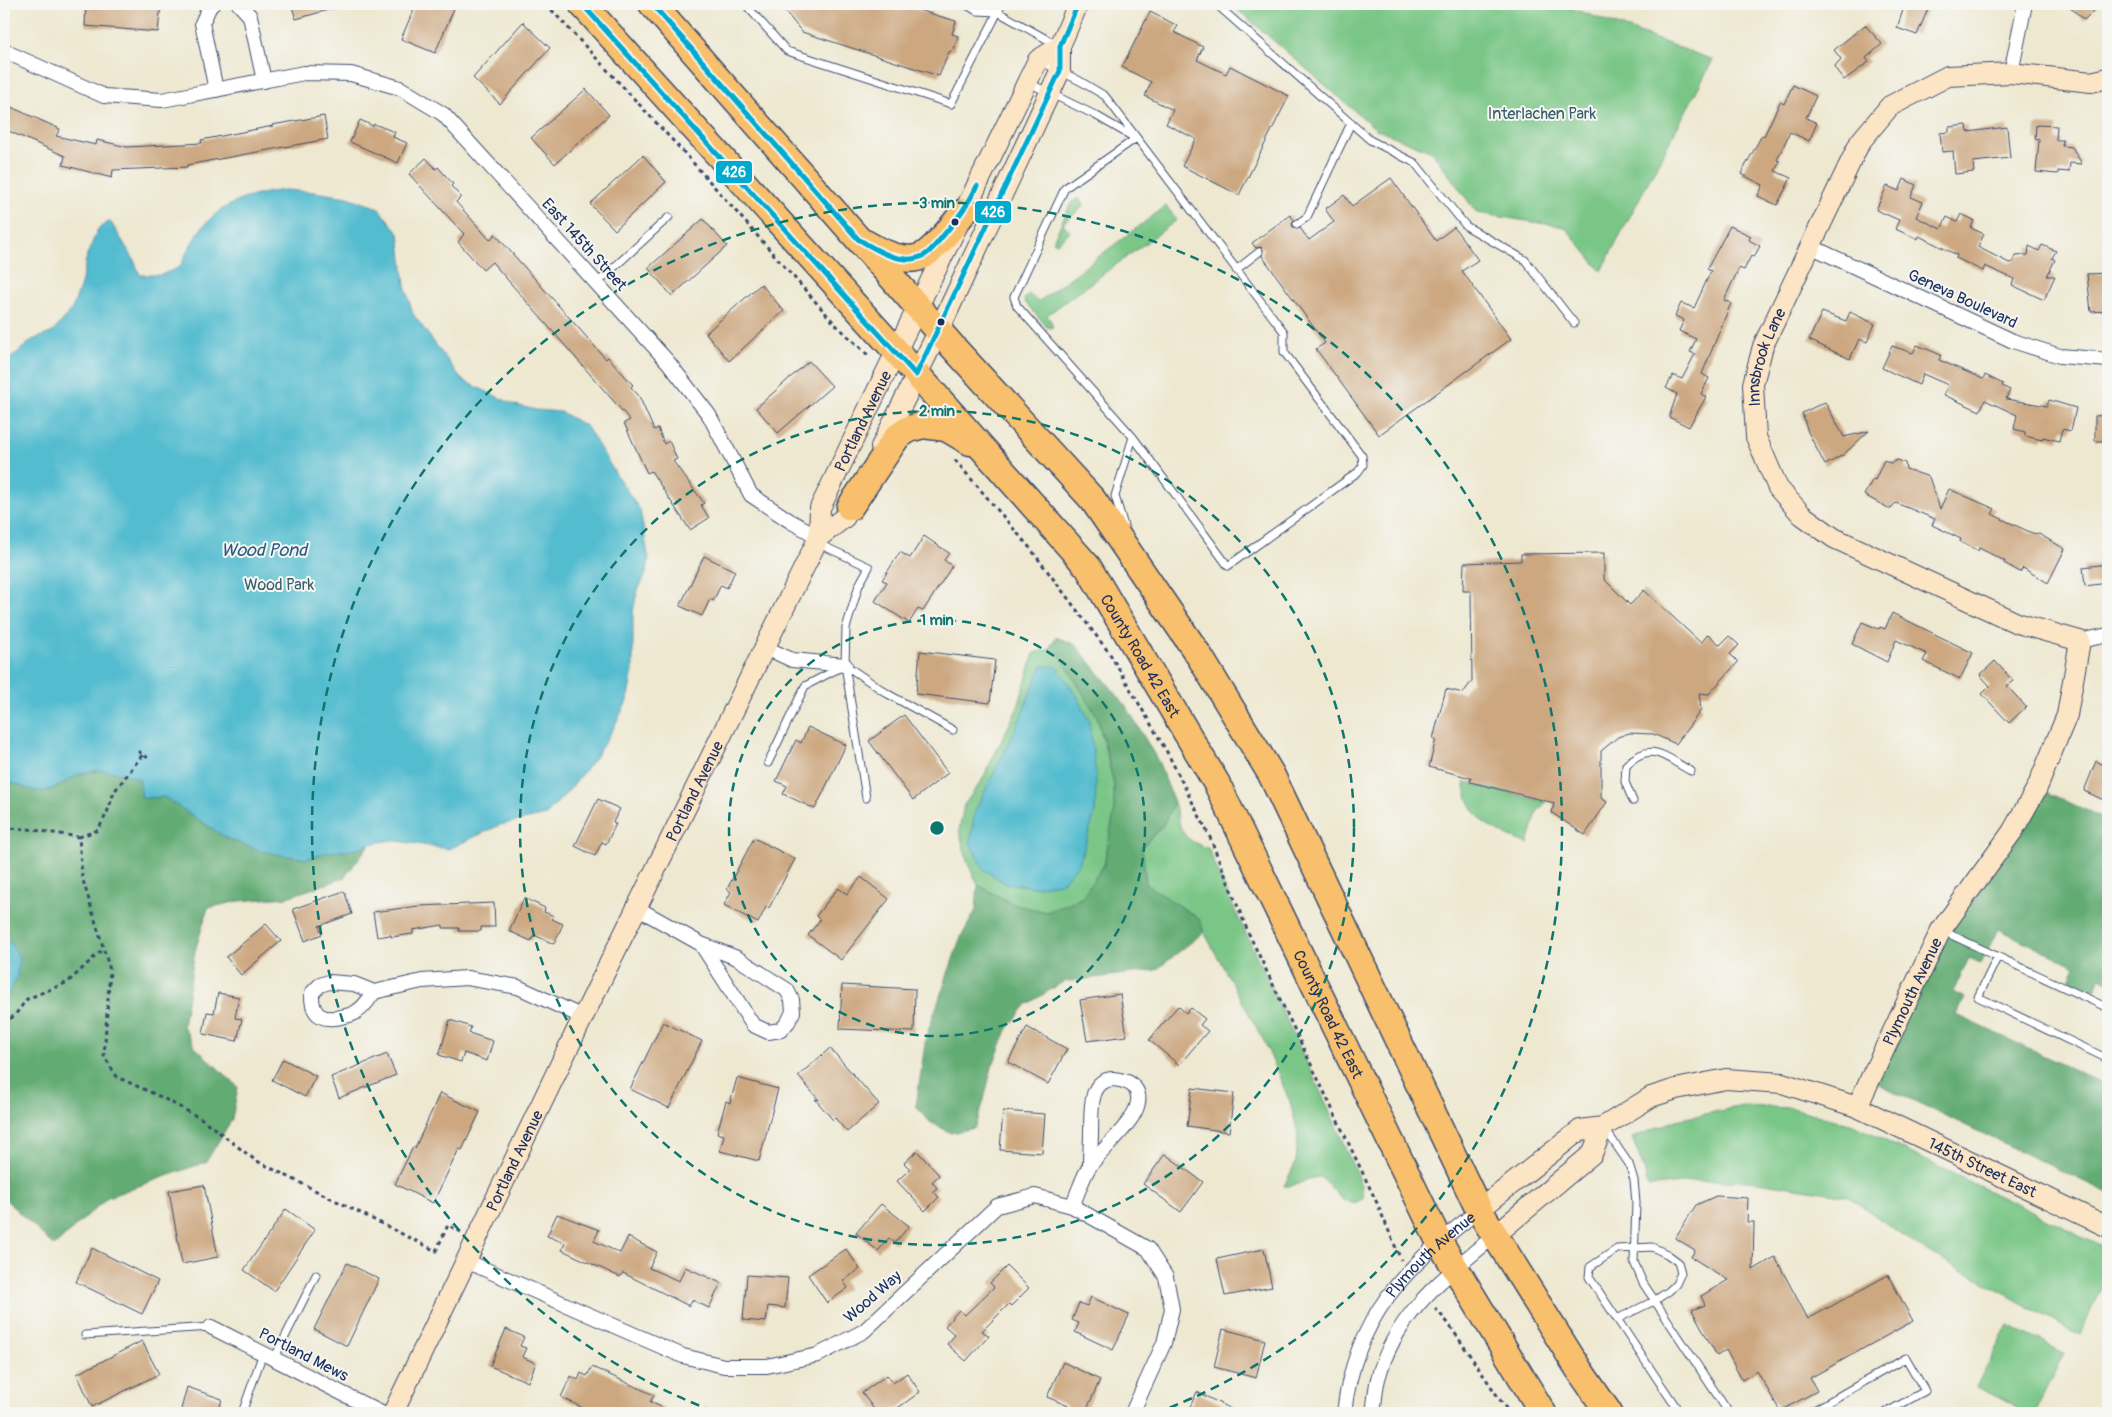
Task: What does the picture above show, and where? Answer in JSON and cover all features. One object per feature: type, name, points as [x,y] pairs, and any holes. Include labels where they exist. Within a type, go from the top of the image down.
[{"type":"highway","name":"County Road 42 East","points":[[582,4],[896,351],[1088,568],[1217,784],[1438,1241],[1544,1413]]},
{"type":"highway","points":[[652,4],[918,307],[1094,500],[1200,657],[1271,774],[1479,1210],[1609,1413]]},
{"type":"highway","points":[[858,239],[889,255],[912,258],[924,256],[964,212]]},
{"type":"highway","points":[[850,507],[897,437],[909,429],[923,425],[946,428],[987,454]]},
{"type":"street","points":[[240,4],[250,16],[264,81]]},
{"type":"street","name":"Portland Avenue","points":[[394,1413],[583,1017],[764,647],[818,540],[845,517],[939,330],[1060,71],[1060,46],[1078,4]]},
{"type":"street","points":[[2010,74],[2025,4]]},
{"type":"street","points":[[207,5],[202,23],[216,90]]},
{"type":"street","points":[[1038,60],[1060,46]]},
{"type":"street","name":"East 145th Street","points":[[4,51],[104,96],[162,100],[304,73],[351,74],[400,88],[443,114],[668,362],[709,415],[751,495],[818,540]]},
{"type":"street","name":"Portland Avenue","points":[[818,540],[820,508],[1038,60]]},
{"type":"street","name":"Innsbrook Lane","points":[[2108,78],[2091,82],[2010,74],[1948,76],[1890,106],[1860,142],[1763,346],[1753,384],[1756,436],[1778,488],[1802,515],[1834,538],[2017,623],[2080,641],[2108,635]]},
{"type":"street","name":"Geneva Boulevard","points":[[1810,246],[2013,340],[2060,356],[2108,360]]},
{"type":"street","name":"Plymouth Avenue","points":[[1344,1413],[1349,1381],[1365,1331],[1390,1292],[1408,1270],[1438,1241],[1580,1130],[1603,1127],[1651,1097],[1685,1087],[1726,1079],[1782,1083],[1857,1107],[1941,930],[2012,832],[2037,788],[2067,715],[2080,641]]},
{"type":"street","points":[[764,647],[792,660],[846,665]]},
{"type":"street","points":[[636,908],[701,944],[737,958],[787,990],[792,1000],[793,1012],[781,1030],[768,1032],[753,1025],[701,944]]},
{"type":"street","points":[[374,992],[422,981],[467,978],[518,987],[583,1017]]},
{"type":"street","points":[[1072,1206],[1090,1166],[1121,1131],[1140,1102],[1138,1092],[1132,1084],[1111,1079],[1100,1083],[1094,1094],[1091,1104],[1090,1166]]},
{"type":"street","name":"145th Street East","points":[[1857,1107],[2108,1227]]},
{"type":"street","name":"Plymouth Avenue","points":[[1374,1413],[1378,1380],[1386,1354],[1399,1329],[1425,1296],[1454,1269],[1592,1154],[1603,1127]]},
{"type":"street","name":"Wood Way","points":[[466,1261],[683,1356],[724,1366],[766,1366],[818,1355],[864,1331],[997,1206],[1035,1196],[1072,1206],[1148,1249],[1166,1277],[1172,1309],[1164,1343],[1132,1413]]},
{"type":"street","name":"Portland Mews","points":[[211,1327],[381,1413]]},
{"type":"lane","points":[[745,4],[787,51],[951,104],[1002,4]]},
{"type":"lane","points":[[965,4],[977,11],[998,12],[1060,46]]},
{"type":"lane","points":[[1216,4],[1370,140],[1415,163],[1466,226],[1525,260],[1574,323]]},
{"type":"lane","points":[[1038,60],[1105,96],[1135,139],[1284,332],[1284,352],[1356,445],[1362,456],[1363,465],[1358,472],[1228,566],[1133,437],[1017,306],[1014,297],[1065,188],[1135,139]]},
{"type":"lane","points":[[1027,82],[1095,115],[1135,139]]},
{"type":"lane","points":[[1297,224],[1307,217],[1351,123]]},
{"type":"lane","points":[[597,283],[669,217]]},
{"type":"lane","points":[[1236,270],[1259,252]]},
{"type":"lane","points":[[1132,556],[1115,496],[1133,437]]},
{"type":"lane","points":[[818,540],[869,567],[859,585],[846,628],[846,665],[866,798]]},
{"type":"lane","points":[[846,665],[888,694],[953,730]]},
{"type":"lane","points":[[768,763],[805,686],[846,665]]},
{"type":"lane","points":[[1633,801],[1625,782],[1626,765],[1637,755],[1648,751],[1691,771]]},
{"type":"lane","points":[[1941,930],[2108,1008]]},
{"type":"lane","points":[[1998,956],[1978,997],[2108,1059]]},
{"type":"lane","points":[[1603,1127],[1628,1164],[1634,1180],[1636,1203],[1634,1262],[1643,1283],[1728,1413]]},
{"type":"lane","points":[[1617,1319],[1654,1300],[1676,1284],[1681,1273],[1678,1262],[1652,1247],[1617,1249],[1590,1267],[1589,1277],[1617,1319],[1680,1413]]},
{"type":"lane","points":[[242,1413],[268,1356],[316,1275]]},
{"type":"lane","points":[[85,1335],[211,1327]]},
{"type":"lane","points":[[1808,1413],[1906,1358],[1925,1391],[1885,1413]]},
{"type":"path","points":[[546,4],[689,158],[836,324],[870,357]]},
{"type":"path","points":[[953,457],[1030,548],[1110,654],[1167,752],[1209,835],[1248,932],[1377,1203],[1400,1257],[1408,1270]]},
{"type":"path","points":[[138,751],[148,758]]},
{"type":"path","points":[[4,828],[79,837],[98,830],[107,813],[114,792],[143,754]]},
{"type":"path","points":[[79,837],[82,877],[110,970],[104,1056],[117,1077],[161,1097],[202,1119],[255,1160],[436,1250],[448,1225],[477,1240]]},
{"type":"path","points":[[4,1024],[15,1015],[28,999],[68,982],[103,948]]},
{"type":"path","points":[[1425,1296],[1448,1323],[1509,1413]]},
{"type":"green space","name":"Interlachen Park","points":[[1231,4],[1560,4],[1713,60],[1601,271],[1565,227],[1477,213],[1432,152],[1376,129]]},
{"type":"green space","points":[[1076,199],[1080,199],[1084,206],[1063,223],[1070,232],[1057,243],[1053,241],[1071,203]]},
{"type":"green space","points":[[1166,206],[1177,220],[1047,315],[1052,323],[1052,328],[1047,327],[1025,302],[1024,299],[1029,294],[1038,302]]},
{"type":"green space","points":[[1056,637],[1076,645],[1127,707],[1159,763],[1174,802],[1163,825],[1142,847],[1146,884],[1199,919],[1204,932],[1156,970],[1063,982],[1026,1005],[1007,1030],[992,1067],[983,1104],[974,1128],[951,1133],[930,1122],[916,1106],[926,1037],[960,939],[976,910],[978,885],[1015,905],[1047,912],[1081,898],[1104,865],[1114,813],[1114,785],[1097,716],[1060,655],[1049,649]]},
{"type":"green space","points":[[1049,649],[1060,655],[1097,716],[1114,785],[1114,814],[1104,865],[1081,898],[1047,912],[1015,905],[978,885],[968,864],[959,830],[964,805],[981,782],[1018,707],[1034,653]]},
{"type":"green space","points":[[107,769],[140,779],[142,798],[164,797],[228,839],[306,859],[327,852],[353,850],[370,844],[344,878],[287,897],[239,901],[208,908],[195,951],[183,1026],[195,1047],[238,1087],[232,1119],[206,1162],[108,1197],[54,1246],[4,1198],[4,783],[9,781],[36,791],[59,787],[76,775]]},
{"type":"green space","points":[[1464,782],[1546,802],[1537,812],[1528,844],[1494,829],[1478,816],[1467,796]]},
{"type":"green space","points":[[2037,788],[2108,820],[2108,982],[2100,978],[2094,991],[2069,979],[2075,966],[1998,929],[1981,964],[1969,958],[1953,992],[1965,998],[1957,1015],[2108,1086],[2108,1193],[1870,1080],[1916,980]]},
{"type":"green space","points":[[1174,802],[1180,826],[1186,836],[1198,845],[1208,848],[1231,902],[1330,1112],[1361,1185],[1363,1198],[1355,1204],[1342,1200],[1320,1177],[1284,1186],[1296,1162],[1298,1134],[1290,1102],[1265,1043],[1204,932],[1199,919],[1146,885],[1142,847],[1163,825]]},
{"type":"green space","points":[[1743,1106],[1792,1108],[1853,1125],[2108,1249],[2108,1270],[2080,1335],[1916,1245],[1848,1196],[1751,1181],[1696,1181],[1648,1187],[1644,1169],[1632,1138],[1676,1120]]},
{"type":"green space","points":[[2008,1325],[2064,1353],[2034,1413],[2029,1413],[1976,1387]]},
{"type":"water","name":"Wood Pond","points":[[285,190],[348,197],[378,208],[399,233],[405,285],[413,314],[462,380],[515,405],[536,410],[561,412],[587,427],[640,510],[649,560],[646,574],[637,592],[633,612],[633,672],[627,701],[613,729],[594,759],[546,815],[500,825],[449,849],[391,840],[353,850],[327,852],[306,859],[265,852],[228,839],[164,797],[142,798],[139,779],[123,774],[100,770],[92,771],[43,791],[33,790],[8,782],[4,783],[4,364],[32,340],[53,332],[72,309],[81,285],[87,255],[98,229],[110,221],[133,258],[140,275],[161,275],[180,267],[189,247],[206,223],[227,206],[245,198]]},
{"type":"water","points":[[1056,666],[1077,696],[1089,720],[1096,774],[1095,813],[1079,864],[1061,883],[1033,887],[1005,883],[983,869],[970,843],[975,811],[1014,733],[1041,667]]},
{"type":"water","points":[[4,940],[9,941],[19,957],[17,977],[4,1001]]},
{"type":"building","points":[[86,4],[161,4],[158,32],[85,26]]},
{"type":"building","points":[[291,4],[334,4],[335,8],[296,19]]},
{"type":"building","points":[[416,4],[456,4],[435,53],[401,39]]},
{"type":"building","points":[[779,4],[898,4],[956,21],[952,34],[958,36],[954,50],[949,52],[939,76],[802,32]]},
{"type":"building","points":[[1905,4],[1930,4],[1917,35],[1897,28]]},
{"type":"building","points":[[2067,4],[2100,4],[2084,20]]},
{"type":"building","points":[[1150,12],[1178,26],[1174,32],[1203,47],[1197,60],[1226,74],[1230,66],[1289,96],[1239,195],[1182,166],[1196,139],[1166,124],[1173,110],[1145,96],[1151,82],[1122,67]]},
{"type":"building","points":[[523,22],[550,48],[500,104],[473,78]]},
{"type":"building","points":[[1865,25],[1882,44],[1866,58],[1869,62],[1844,80],[1834,67],[1841,59],[1834,50]]},
{"type":"building","points":[[1793,85],[1816,96],[1806,118],[1817,123],[1809,141],[1790,132],[1777,160],[1780,161],[1775,171],[1791,178],[1777,205],[1758,196],[1763,185],[1741,174],[1762,135],[1764,136],[1780,102],[1784,104]]},
{"type":"building","points":[[586,89],[609,115],[555,164],[531,138]]},
{"type":"building","points":[[11,107],[60,129],[56,136],[96,145],[97,140],[127,147],[202,143],[201,140],[324,116],[328,139],[187,165],[187,167],[113,170],[112,178],[63,165],[65,156],[4,129],[4,123]]},
{"type":"building","points":[[360,120],[395,132],[393,137],[407,143],[398,163],[350,142]]},
{"type":"building","points":[[1967,125],[1968,132],[2007,127],[2010,158],[1973,162],[1974,172],[1955,174],[1953,151],[1942,152],[1940,133],[1949,132],[1949,127]]},
{"type":"building","points":[[2036,125],[2057,126],[2056,140],[2063,140],[2062,146],[2072,147],[2082,164],[2070,163],[2069,172],[2058,171],[2058,174],[2036,172],[2039,140],[2035,139]]},
{"type":"building","points":[[643,155],[666,182],[615,230],[590,204]]},
{"type":"building","points":[[426,158],[436,169],[438,167],[453,184],[451,186],[461,197],[456,202],[490,240],[495,234],[606,359],[608,357],[633,385],[631,387],[639,396],[654,430],[658,428],[664,444],[669,441],[677,459],[673,461],[704,503],[701,505],[709,518],[690,530],[651,471],[647,473],[624,423],[630,420],[492,262],[483,270],[458,242],[464,234],[409,174]]},
{"type":"building","points":[[1391,178],[1436,241],[1454,227],[1478,260],[1462,271],[1511,339],[1379,435],[1316,349],[1325,343],[1262,256],[1263,249],[1261,247],[1256,248],[1252,243],[1290,215],[1294,220],[1293,227],[1300,228],[1309,240],[1334,222],[1325,209],[1344,195],[1352,206]]},
{"type":"building","points":[[1904,179],[1916,185],[1911,197],[1923,202],[1916,217],[1941,229],[1947,217],[1957,222],[1961,214],[1974,220],[1971,228],[1984,234],[1978,247],[2009,263],[2013,262],[2016,256],[2028,255],[2029,246],[2039,251],[2042,245],[2056,251],[2052,258],[2055,260],[2047,276],[2055,276],[2044,300],[2012,285],[2014,279],[1985,266],[1983,271],[1956,258],[1957,255],[1919,236],[1918,239],[1895,229],[1899,220],[1876,210],[1887,186],[1899,191]]},
{"type":"building","points":[[703,219],[727,246],[672,296],[648,268]]},
{"type":"building","points":[[1730,226],[1751,236],[1749,240],[1760,246],[1754,257],[1751,256],[1744,270],[1739,268],[1724,300],[1731,303],[1702,374],[1709,378],[1701,394],[1706,397],[1689,427],[1669,417],[1677,394],[1666,388],[1673,375],[1682,379],[1695,354],[1690,352],[1696,339],[1679,331],[1684,320],[1675,316],[1681,303],[1694,308],[1711,271],[1707,269]]},
{"type":"building","points":[[2108,273],[2108,309],[2106,311],[2091,312],[2087,274]]},
{"type":"building","points":[[761,284],[784,311],[729,361],[706,333]]},
{"type":"building","points":[[1822,312],[1846,321],[1850,312],[1875,324],[1867,342],[1859,339],[1850,359],[1809,340]]},
{"type":"building","points":[[1917,345],[1941,355],[1939,360],[1983,379],[1985,375],[2003,384],[2002,386],[2010,390],[2006,399],[2047,406],[2049,400],[2076,408],[2071,431],[2062,429],[2059,441],[2043,437],[2042,440],[2025,436],[2025,432],[2014,429],[2017,415],[1985,400],[1980,411],[1944,395],[1948,385],[1923,374],[1919,385],[1882,368],[1892,346],[1913,353]]},
{"type":"building","points":[[809,361],[832,386],[778,433],[756,408]]},
{"type":"building","points":[[1825,402],[1844,437],[1869,431],[1843,455],[1825,465],[1808,432],[1802,413]]},
{"type":"building","points":[[2108,415],[2108,441],[2095,441],[2095,416]]},
{"type":"building","points":[[1884,460],[1890,463],[1898,460],[1905,463],[1906,469],[1929,477],[1940,509],[1949,489],[1995,509],[1992,514],[2032,533],[2039,534],[2065,549],[2048,583],[2023,568],[2020,572],[2004,563],[2005,561],[1979,548],[1978,551],[1960,542],[1961,539],[1932,525],[1935,519],[1896,503],[1890,509],[1864,495],[1873,479],[1875,480]]},
{"type":"building","points":[[924,536],[949,553],[944,560],[952,566],[923,611],[918,609],[909,623],[875,601],[887,582],[882,580],[900,552],[910,558]]},
{"type":"building","points":[[1604,553],[1604,579],[1630,605],[1644,590],[1701,643],[1708,634],[1720,645],[1729,636],[1739,645],[1730,654],[1738,662],[1709,694],[1699,693],[1701,710],[1676,744],[1653,734],[1629,733],[1618,737],[1601,751],[1601,798],[1607,802],[1585,835],[1552,813],[1554,803],[1470,782],[1471,778],[1429,767],[1436,739],[1433,739],[1446,689],[1463,693],[1472,681],[1471,591],[1463,591],[1464,563],[1521,561],[1521,554]]},
{"type":"building","points":[[704,556],[735,571],[727,588],[721,585],[713,601],[710,599],[702,616],[680,606]]},
{"type":"building","points":[[2108,564],[2108,583],[2085,586],[2083,567]]},
{"type":"building","points":[[1892,613],[1973,653],[1960,679],[1923,661],[1927,654],[1896,640],[1887,662],[1852,644],[1862,622],[1879,629],[1880,627],[1885,629]]},
{"type":"building","points":[[920,651],[995,660],[990,703],[916,694]]},
{"type":"building","points":[[1995,661],[2013,681],[2007,686],[2026,707],[2009,723],[1982,694],[1990,686],[1980,675]]},
{"type":"building","points":[[904,715],[948,773],[913,800],[869,741]]},
{"type":"building","points":[[808,727],[846,745],[815,809],[783,794],[787,786],[776,781],[796,740],[801,743]]},
{"type":"building","points":[[2096,761],[2108,767],[2108,802],[2084,791]]},
{"type":"building","points":[[598,799],[620,809],[613,822],[616,824],[606,844],[602,842],[595,856],[575,846]]},
{"type":"building","points":[[754,838],[795,859],[769,908],[766,907],[758,923],[724,905],[731,892],[727,889]]},
{"type":"building","points":[[861,877],[889,899],[841,960],[808,935],[820,920],[816,916],[838,888],[847,894]]},
{"type":"building","points":[[344,891],[352,914],[319,926],[322,934],[305,941],[293,909]]},
{"type":"building","points":[[524,898],[545,908],[544,912],[554,916],[552,919],[563,924],[554,944],[534,935],[531,941],[509,931]]},
{"type":"building","points":[[494,903],[495,927],[481,927],[481,931],[459,931],[459,928],[443,928],[443,925],[413,930],[413,934],[377,937],[373,912],[419,906]]},
{"type":"building","points":[[266,924],[281,941],[241,975],[226,957]]},
{"type":"building","points":[[842,985],[915,989],[914,1032],[840,1029]]},
{"type":"building","points":[[218,993],[239,997],[235,1018],[242,1019],[237,1041],[203,1034],[207,1012],[214,1013]]},
{"type":"building","points":[[1120,994],[1127,1036],[1087,1041],[1080,1000]]},
{"type":"building","points":[[1178,1006],[1186,1013],[1191,1008],[1205,1019],[1200,1025],[1208,1031],[1179,1065],[1149,1040]]},
{"type":"building","points":[[450,1020],[471,1027],[469,1033],[493,1041],[487,1061],[464,1053],[461,1062],[439,1055]]},
{"type":"building","points":[[663,1022],[702,1041],[669,1108],[630,1089]]},
{"type":"building","points":[[1027,1027],[1067,1049],[1048,1084],[1008,1062]]},
{"type":"building","points":[[830,1048],[879,1104],[847,1132],[835,1118],[833,1120],[798,1076]]},
{"type":"building","points":[[387,1054],[396,1075],[339,1098],[331,1077]]},
{"type":"building","points":[[283,1059],[316,1076],[305,1097],[272,1080]]},
{"type":"building","points":[[737,1078],[778,1089],[759,1161],[720,1151],[724,1135],[717,1133],[726,1101],[730,1103]]},
{"type":"building","points":[[1192,1088],[1234,1093],[1229,1132],[1187,1126]]},
{"type":"building","points":[[440,1093],[480,1112],[462,1150],[459,1149],[433,1203],[395,1184],[413,1147],[415,1148]]},
{"type":"building","points":[[1003,1111],[1045,1114],[1042,1153],[1000,1150]]},
{"type":"building","points":[[917,1151],[939,1175],[932,1182],[937,1188],[933,1191],[939,1197],[925,1211],[897,1181],[910,1169],[904,1163]]},
{"type":"building","points":[[1165,1154],[1203,1182],[1181,1212],[1143,1184]]},
{"type":"building","points":[[204,1185],[218,1257],[182,1264],[169,1191]]},
{"type":"building","points":[[1716,1196],[1748,1198],[1747,1222],[1754,1222],[1753,1270],[1775,1257],[1808,1319],[1888,1275],[1913,1321],[1810,1378],[1817,1391],[1780,1411],[1757,1371],[1742,1380],[1726,1350],[1717,1356],[1692,1310],[1705,1305],[1701,1296],[1728,1280],[1691,1257],[1695,1250],[1675,1238],[1696,1205]]},
{"type":"building","points":[[881,1204],[909,1226],[895,1243],[889,1238],[878,1251],[856,1233]]},
{"type":"building","points":[[286,1209],[315,1230],[274,1291],[244,1270]]},
{"type":"building","points":[[557,1214],[599,1230],[594,1241],[620,1253],[628,1237],[657,1252],[649,1268],[679,1281],[685,1267],[721,1283],[709,1308],[692,1300],[689,1306],[623,1273],[620,1277],[562,1250],[565,1243],[547,1236]]},
{"type":"building","points":[[92,1248],[158,1281],[142,1314],[76,1282]]},
{"type":"building","points":[[846,1249],[860,1269],[843,1281],[848,1288],[827,1303],[808,1275]]},
{"type":"building","points":[[1264,1249],[1272,1287],[1225,1296],[1217,1259]]},
{"type":"building","points":[[347,1263],[379,1279],[347,1346],[314,1329]]},
{"type":"building","points":[[1007,1266],[1029,1288],[1011,1306],[1009,1304],[982,1331],[989,1336],[966,1361],[947,1344],[955,1335],[945,1326],[959,1310],[965,1315],[994,1287],[990,1283]]},
{"type":"building","points":[[747,1275],[788,1278],[785,1308],[768,1306],[766,1322],[743,1320]]},
{"type":"building","points":[[1091,1297],[1129,1315],[1113,1350],[1075,1332],[1079,1323],[1072,1320],[1079,1303],[1087,1306]]},
{"type":"building","points":[[506,1329],[524,1337],[520,1346],[526,1348],[522,1357],[536,1363],[528,1382],[490,1366]]},
{"type":"building","points":[[1223,1329],[1265,1340],[1256,1378],[1214,1367]]},
{"type":"building","points":[[142,1341],[159,1374],[92,1407],[77,1374]]},
{"type":"building","points":[[1063,1362],[1100,1380],[1085,1413],[1047,1397]]},
{"type":"building","points":[[592,1367],[654,1395],[650,1402],[674,1413],[593,1413],[561,1397],[571,1376],[578,1380],[581,1373],[587,1376]]},
{"type":"building","points":[[907,1373],[920,1392],[891,1413],[877,1413],[862,1393],[887,1375],[893,1383]]},
{"type":"building","points":[[187,1387],[222,1399],[218,1413],[180,1413]]},
{"type":"building","points":[[1197,1392],[1239,1413],[1187,1413]]},
{"type":"transit line","name":"426","points":[[582,4],[916,375],[1060,71],[1060,46],[1078,4]]},
{"type":"transit line","name":"426","points":[[652,4],[858,239],[873,248],[898,258],[915,259],[923,256],[934,247],[957,219],[977,186]]},
{"type":"park label","name":"Wood Park","points":[[279,584]]}]
